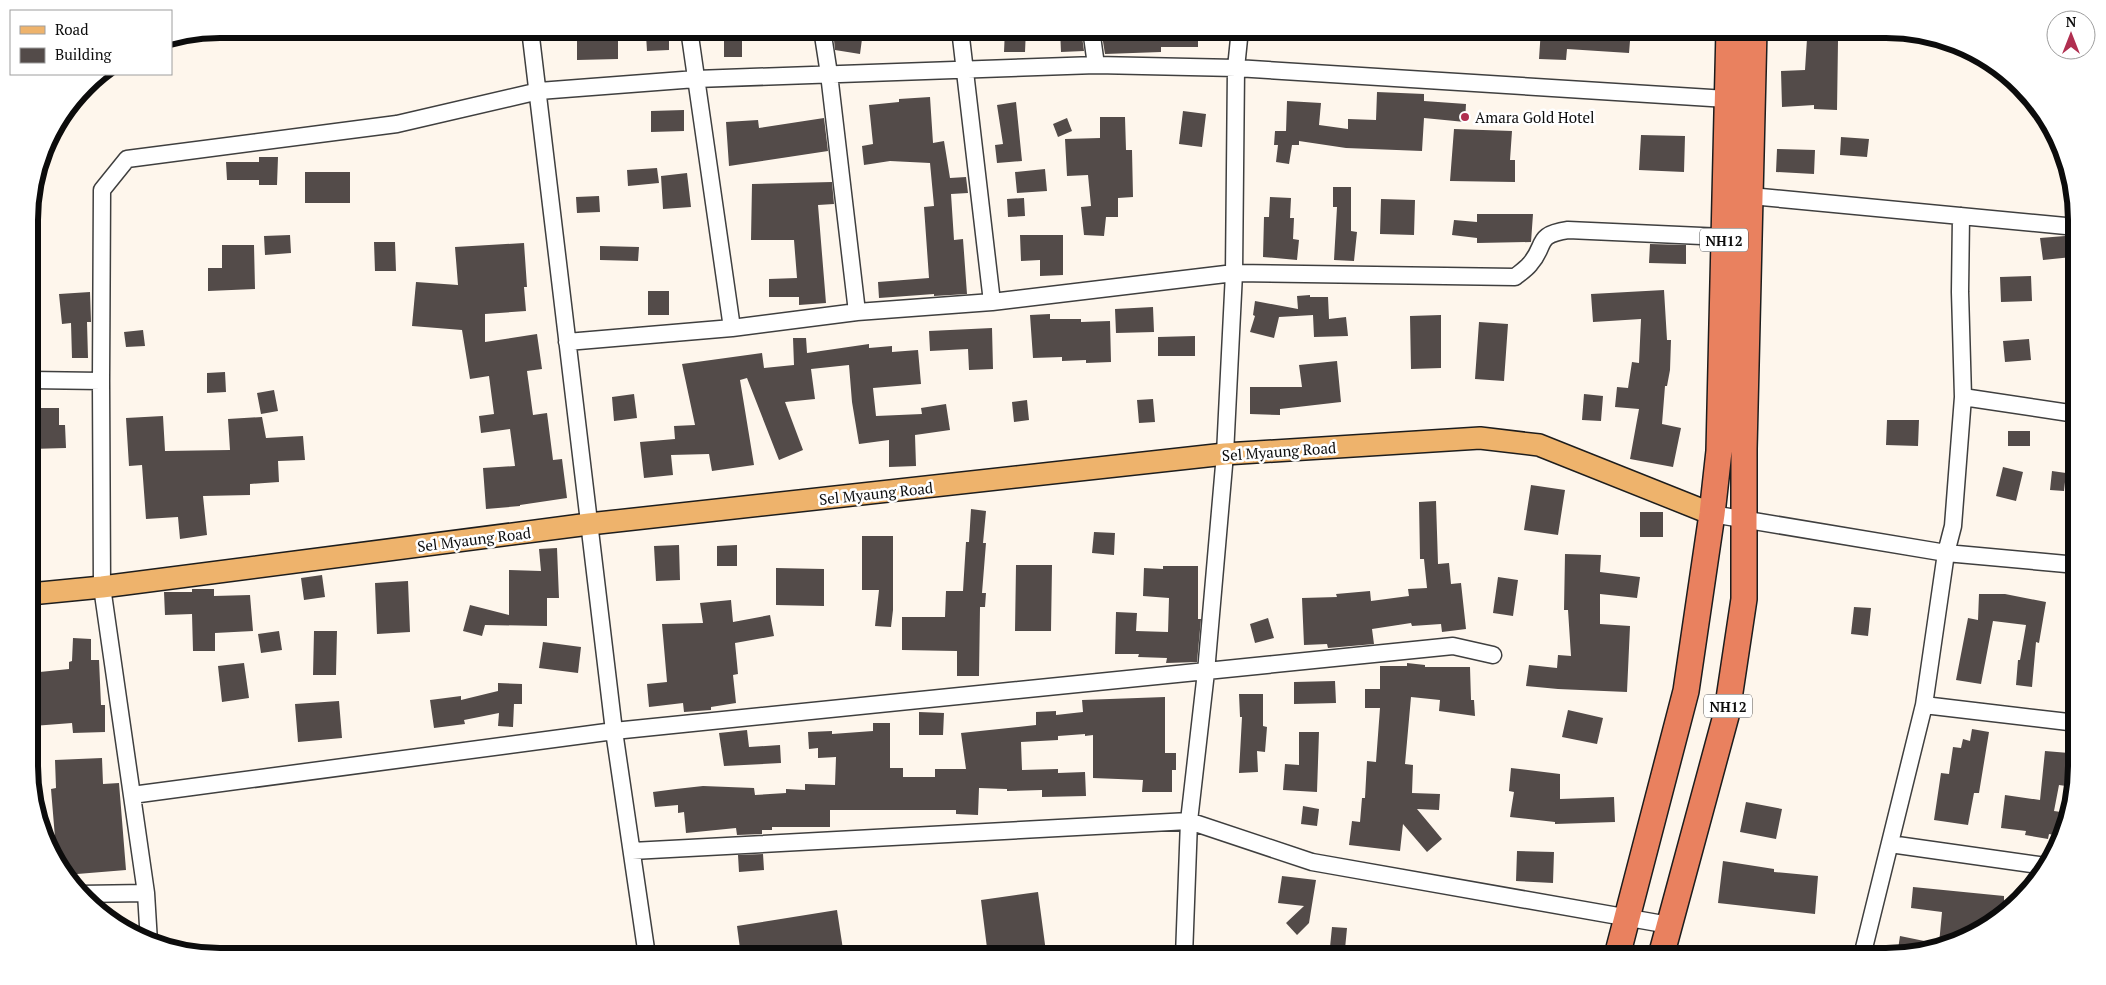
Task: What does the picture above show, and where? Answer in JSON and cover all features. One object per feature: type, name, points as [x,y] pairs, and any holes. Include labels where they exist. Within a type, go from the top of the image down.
[{"type":"highway","name":"NH12","points":[[1619,948],[1686,691],[1720,450],[1729,38]]},
{"type":"highway","name":"NH12","points":[[1663,948],[1727,712],[1744,599],[1743,520],[1754,38]]},
{"type":"main road","name":"Sel Myaung Road","points":[[38,593],[102,587],[589,524],[1225,454],[1480,438],[1539,445],[1712,514]]},
{"type":"street","points":[[531,38],[614,731],[646,948]]},
{"type":"street","points":[[690,38],[732,328]]},
{"type":"street","points":[[823,38],[856,312]]},
{"type":"street","points":[[961,38],[992,302]]},
{"type":"street","points":[[1092,38],[1096,65]]},
{"type":"street","points":[[1184,948],[1189,822],[1206,672],[1225,454],[1234,274],[1236,68],[1239,38]]},
{"type":"street","points":[[148,933],[146,893],[102,587],[102,190],[127,159],[397,124],[539,92],[696,79],[829,74],[1096,65],[1236,68],[1727,99]]},
{"type":"street","points":[[1726,193],[2068,226]]},
{"type":"street","points":[[1864,948],[1924,705],[1946,553],[1953,526],[1963,397],[1960,216]]},
{"type":"street","points":[[567,342],[732,328],[856,312],[992,302],[1234,274],[1515,277],[1531,264],[1543,240],[1553,232],[1568,230],[1724,237]]},
{"type":"street","points":[[38,380],[101,381]]},
{"type":"street","points":[[1963,397],[2068,413]]},
{"type":"street","points":[[1712,514],[1946,553],[2068,564]]},
{"type":"street","points":[[132,795],[614,731],[1453,646],[1493,655]]},
{"type":"street","points":[[1924,705],[2068,722]]},
{"type":"street","points":[[632,851],[1189,822],[1312,862],[1628,916],[1668,925]]},
{"type":"street","points":[[1890,844],[2039,865]]},
{"type":"street","points":[[91,894],[146,893]]},
{"type":"building","points":[[577,38],[618,38],[618,59],[577,60]]},
{"type":"building","points":[[646,38],[669,38],[669,50],[647,51]]},
{"type":"building","points":[[724,38],[742,38],[742,57],[724,57]]},
{"type":"building","points":[[1005,38],[1026,38],[1025,52],[1004,52]]},
{"type":"building","points":[[1060,38],[1082,38],[1084,51],[1061,52]]},
{"type":"building","points":[[1102,38],[1198,38],[1198,47],[1161,47],[1161,52],[1105,54]]},
{"type":"building","points":[[1540,38],[1630,38],[1629,53],[1567,49],[1566,60],[1539,59]]},
{"type":"building","points":[[862,39],[860,54],[835,50],[834,40]]},
{"type":"building","points":[[1807,39],[1838,41],[1837,110],[1814,109],[1814,105],[1782,107],[1781,71],[1805,70]]},
{"type":"building","points":[[1377,92],[1424,94],[1424,101],[1466,104],[1465,122],[1424,118],[1422,151],[1346,148],[1299,141],[1299,145],[1292,145],[1289,164],[1276,162],[1278,145],[1274,145],[1275,131],[1286,131],[1287,101],[1321,103],[1319,125],[1348,129],[1348,119],[1376,120]]},
{"type":"building","points":[[930,97],[933,143],[944,141],[950,178],[966,177],[968,193],[951,194],[954,240],[963,239],[967,294],[879,298],[878,282],[929,278],[924,207],[934,206],[930,163],[890,161],[864,165],[862,146],[873,144],[869,105],[899,102],[899,99]]},
{"type":"building","points":[[1016,102],[1022,161],[997,163],[995,145],[1003,144],[997,105]]},
{"type":"building","points":[[684,110],[684,131],[651,132],[651,111]]},
{"type":"building","points":[[1183,111],[1206,114],[1202,147],[1179,144]]},
{"type":"building","points":[[1100,117],[1125,117],[1126,150],[1132,150],[1133,197],[1118,198],[1118,217],[1106,217],[1104,236],[1084,235],[1081,207],[1091,206],[1088,175],[1067,176],[1065,139],[1100,138]]},
{"type":"building","points":[[824,118],[828,151],[729,166],[726,122],[758,120],[759,128]]},
{"type":"building","points":[[1067,118],[1072,131],[1058,137],[1053,124]]},
{"type":"building","points":[[1454,129],[1512,131],[1510,160],[1515,160],[1515,182],[1450,181]]},
{"type":"building","points":[[1641,135],[1685,136],[1684,172],[1639,170]]},
{"type":"building","points":[[1841,137],[1869,139],[1867,157],[1840,155]]},
{"type":"building","points":[[1777,149],[1815,150],[1814,174],[1776,172]]},
{"type":"building","points":[[259,157],[278,157],[277,185],[259,185],[259,180],[227,180],[226,162],[259,162]]},
{"type":"building","points":[[657,168],[659,183],[628,186],[627,170]]},
{"type":"building","points":[[1045,169],[1047,191],[1017,193],[1015,172]]},
{"type":"building","points":[[305,172],[350,172],[350,203],[305,203]]},
{"type":"building","points":[[687,173],[691,207],[663,209],[661,176]]},
{"type":"building","points":[[832,182],[834,204],[818,205],[826,303],[799,305],[799,297],[769,297],[769,279],[797,278],[794,240],[751,240],[752,184]]},
{"type":"building","points":[[1333,187],[1351,187],[1351,231],[1357,232],[1354,261],[1334,260],[1337,207],[1333,207]]},
{"type":"building","points":[[599,196],[600,212],[577,213],[576,197]]},
{"type":"building","points":[[1270,197],[1291,198],[1290,218],[1294,218],[1293,239],[1299,240],[1297,260],[1263,257],[1264,217],[1269,217]]},
{"type":"building","points":[[1024,198],[1025,216],[1008,217],[1007,199]]},
{"type":"building","points":[[1381,199],[1415,200],[1414,235],[1380,234]]},
{"type":"building","points":[[1477,214],[1533,214],[1531,242],[1477,243],[1477,238],[1452,235],[1454,220],[1477,222]]},
{"type":"building","points":[[290,235],[291,253],[265,255],[264,236]]},
{"type":"building","points":[[1020,235],[1063,235],[1063,275],[1040,276],[1040,260],[1021,261]]},
{"type":"building","points":[[2068,236],[2068,257],[2043,260],[2040,238]]},
{"type":"building","points":[[374,242],[395,242],[396,271],[375,271]]},
{"type":"building","points":[[524,243],[527,287],[524,287],[526,311],[485,314],[485,342],[537,334],[542,369],[527,371],[533,415],[547,413],[553,460],[562,459],[567,498],[520,506],[486,509],[483,468],[515,466],[510,429],[481,433],[479,416],[494,414],[489,376],[470,379],[462,330],[412,326],[416,282],[458,285],[455,247]]},
{"type":"building","points":[[1650,244],[1686,245],[1686,264],[1649,263]]},
{"type":"building","points":[[222,245],[254,245],[255,289],[208,291],[208,268],[222,268]]},
{"type":"building","points":[[600,246],[639,247],[638,261],[600,260]]},
{"type":"building","points":[[2031,276],[2032,301],[2001,302],[2000,277]]},
{"type":"building","points":[[1664,290],[1667,340],[1671,340],[1670,370],[1667,386],[1665,386],[1662,424],[1681,428],[1673,467],[1630,459],[1639,409],[1615,407],[1617,387],[1628,388],[1632,362],[1639,363],[1641,319],[1593,322],[1591,294]]},
{"type":"building","points":[[648,291],[669,291],[669,315],[648,315]]},
{"type":"building","points":[[90,292],[91,322],[87,322],[88,358],[72,358],[71,323],[62,324],[59,294]]},
{"type":"building","points":[[1310,295],[1310,297],[1328,297],[1329,319],[1346,317],[1348,336],[1314,337],[1313,315],[1279,317],[1274,338],[1250,332],[1255,316],[1253,315],[1255,301],[1298,309],[1297,296]]},
{"type":"building","points":[[1153,307],[1154,332],[1116,333],[1115,309]]},
{"type":"building","points":[[1050,314],[1050,319],[1081,319],[1081,322],[1110,321],[1111,362],[1086,363],[1086,360],[1062,361],[1062,357],[1033,358],[1030,315]]},
{"type":"building","points":[[1441,315],[1441,368],[1411,369],[1410,316]]},
{"type":"building","points":[[1479,322],[1508,324],[1504,381],[1475,379]]},
{"type":"building","points":[[992,328],[993,369],[969,370],[968,349],[930,351],[929,331]]},
{"type":"building","points":[[143,330],[145,346],[126,347],[124,332]]},
{"type":"building","points":[[1195,336],[1195,356],[1158,356],[1158,337]]},
{"type":"building","points":[[793,338],[806,338],[807,353],[869,344],[869,348],[892,346],[892,352],[918,350],[921,384],[873,388],[876,416],[922,414],[921,408],[946,404],[950,430],[915,435],[916,466],[889,467],[889,440],[859,444],[852,402],[849,365],[811,369],[815,399],[785,402],[803,450],[779,460],[747,378],[740,380],[754,465],[712,471],[709,454],[671,455],[673,475],[644,478],[640,442],[675,439],[674,426],[695,425],[682,364],[762,353],[764,368],[794,365]]},
{"type":"building","points":[[2029,339],[2031,360],[2005,362],[2003,341]]},
{"type":"building","points":[[1337,361],[1341,402],[1280,409],[1280,415],[1250,414],[1250,387],[1302,387],[1299,365]]},
{"type":"building","points":[[225,372],[226,392],[207,393],[207,373]]},
{"type":"building","points":[[274,390],[278,411],[261,414],[257,393]]},
{"type":"building","points":[[634,394],[637,418],[614,421],[612,397]]},
{"type":"building","points":[[1584,394],[1603,396],[1601,421],[1582,420]]},
{"type":"building","points":[[1153,399],[1155,422],[1139,423],[1137,400]]},
{"type":"building","points":[[1027,400],[1029,420],[1014,422],[1012,402]]},
{"type":"building","points":[[38,408],[59,408],[59,425],[65,425],[66,448],[38,449]]},
{"type":"building","points":[[163,416],[165,451],[230,450],[228,419],[262,417],[266,438],[303,436],[305,460],[278,461],[279,482],[250,484],[250,495],[203,496],[207,535],[180,539],[178,517],[146,519],[142,465],[129,466],[126,418]]},
{"type":"building","points":[[1887,420],[1919,420],[1918,446],[1886,445]]},
{"type":"building","points":[[2008,431],[2030,431],[2030,446],[2008,446]]},
{"type":"building","points":[[2003,467],[2023,472],[2016,501],[1996,496]]},
{"type":"building","points":[[2052,471],[2066,473],[2064,491],[2050,490]]},
{"type":"building","points":[[1531,485],[1565,490],[1558,535],[1524,530]]},
{"type":"building","points":[[1436,501],[1438,564],[1449,563],[1451,584],[1461,583],[1466,629],[1442,632],[1441,624],[1412,626],[1411,623],[1372,629],[1374,644],[1328,648],[1327,644],[1304,645],[1302,598],[1337,597],[1336,594],[1370,591],[1371,601],[1409,596],[1408,589],[1427,588],[1424,559],[1420,559],[1419,502]]},
{"type":"building","points":[[971,509],[986,511],[983,543],[986,543],[982,593],[986,593],[985,607],[980,607],[979,676],[957,676],[957,651],[902,650],[902,617],[945,617],[946,591],[963,591],[966,542],[969,542]]},
{"type":"building","points":[[1640,512],[1663,512],[1663,537],[1640,537]]},
{"type":"building","points":[[1094,532],[1115,533],[1114,555],[1092,553]]},
{"type":"building","points":[[862,536],[893,536],[893,610],[891,627],[875,626],[879,590],[862,590]]},
{"type":"building","points":[[679,545],[680,580],[656,581],[654,546]]},
{"type":"building","points":[[737,545],[737,566],[717,566],[717,546]]},
{"type":"building","points":[[557,548],[559,598],[547,598],[547,626],[485,625],[482,636],[463,631],[470,605],[509,615],[509,570],[541,571],[539,549]]},
{"type":"building","points":[[1565,554],[1601,555],[1600,572],[1640,577],[1637,598],[1600,594],[1600,624],[1630,626],[1627,692],[1526,686],[1529,665],[1557,668],[1558,655],[1571,656],[1568,610],[1564,610]]},
{"type":"building","points":[[1016,565],[1052,565],[1051,631],[1015,631]]},
{"type":"building","points":[[1163,566],[1198,566],[1198,619],[1201,619],[1197,662],[1166,663],[1167,658],[1138,657],[1139,654],[1115,654],[1116,612],[1137,613],[1136,631],[1168,632],[1169,598],[1143,596],[1144,568],[1163,569]]},
{"type":"building","points":[[776,568],[824,569],[824,606],[776,605]]},
{"type":"building","points":[[322,575],[325,597],[304,600],[301,578]]},
{"type":"building","points":[[1498,577],[1518,580],[1513,616],[1493,613]]},
{"type":"building","points":[[408,581],[410,632],[377,634],[375,583]]},
{"type":"building","points":[[192,589],[214,589],[214,596],[250,595],[253,631],[215,633],[215,651],[193,651],[192,614],[165,615],[164,592],[192,592]]},
{"type":"building","points":[[1979,594],[2005,594],[2046,602],[2039,643],[2036,642],[2032,687],[2016,685],[2018,660],[2020,660],[2026,625],[1993,621],[1981,684],[1956,680],[1968,618],[1978,620]]},
{"type":"building","points":[[731,600],[733,622],[770,615],[774,636],[735,643],[738,674],[733,675],[736,703],[711,707],[711,710],[684,712],[683,703],[649,707],[647,684],[667,682],[662,624],[703,623],[700,603]]},
{"type":"building","points":[[1854,607],[1871,608],[1868,636],[1851,634]]},
{"type":"building","points":[[1268,618],[1274,638],[1255,643],[1250,624]]},
{"type":"building","points":[[279,631],[282,650],[261,653],[258,634]]},
{"type":"building","points":[[314,631],[337,631],[336,675],[313,675]]},
{"type":"building","points":[[73,638],[91,639],[91,660],[99,660],[101,705],[105,705],[105,732],[73,733],[72,723],[38,726],[38,672],[69,669],[69,662],[72,661]]},
{"type":"building","points":[[543,642],[581,647],[578,673],[539,668]]},
{"type":"building","points":[[244,663],[249,698],[222,702],[218,666]]},
{"type":"building","points":[[1407,663],[1425,665],[1425,667],[1470,667],[1471,700],[1474,700],[1475,716],[1439,711],[1440,700],[1411,697],[1405,764],[1413,765],[1412,793],[1440,794],[1439,810],[1417,809],[1442,839],[1427,852],[1403,824],[1400,851],[1349,845],[1352,821],[1360,822],[1362,798],[1365,798],[1367,761],[1376,762],[1380,708],[1365,708],[1365,689],[1380,689],[1380,666],[1407,666]]},
{"type":"building","points":[[1335,681],[1336,703],[1294,704],[1294,682]]},
{"type":"building","points":[[498,683],[522,684],[522,704],[514,704],[513,727],[498,726],[499,713],[464,720],[465,724],[434,728],[430,700],[461,696],[461,700],[498,691]]},
{"type":"building","points":[[1239,694],[1263,694],[1263,726],[1267,727],[1265,752],[1257,751],[1258,772],[1239,773],[1242,717],[1240,717]]},
{"type":"building","points":[[1165,697],[1165,753],[1176,753],[1176,770],[1172,770],[1172,792],[1142,792],[1143,780],[1093,778],[1093,735],[1085,736],[1085,734],[1058,736],[1058,740],[1021,742],[1022,770],[1058,769],[1058,773],[1085,772],[1086,796],[1042,797],[1042,790],[1007,791],[1007,789],[979,788],[978,815],[956,814],[956,810],[830,810],[830,827],[772,827],[772,830],[762,830],[762,834],[737,835],[736,828],[686,833],[684,812],[678,813],[678,805],[655,807],[653,792],[676,789],[703,786],[754,788],[755,795],[786,793],[786,789],[805,790],[805,784],[835,785],[836,757],[818,758],[818,748],[809,749],[808,732],[832,731],[832,734],[873,731],[873,723],[890,723],[890,768],[903,768],[903,777],[935,777],[935,769],[966,769],[961,733],[1036,725],[1036,712],[1056,711],[1056,715],[1083,712],[1082,700]]},
{"type":"building","points":[[339,701],[342,738],[298,742],[295,704]]},
{"type":"building","points":[[1568,710],[1603,718],[1597,744],[1562,737]]},
{"type":"building","points":[[919,712],[944,713],[943,735],[919,735]]},
{"type":"building","points":[[1972,729],[1989,732],[1979,793],[1974,793],[1968,825],[1934,820],[1941,773],[1949,774],[1953,747],[1961,748],[1963,739],[1970,741]]},
{"type":"building","points":[[747,730],[749,747],[780,745],[781,763],[724,766],[719,733]]},
{"type":"building","points":[[1299,732],[1319,732],[1317,792],[1283,790],[1285,764],[1299,765]]},
{"type":"building","points":[[2045,751],[2068,753],[2066,786],[2059,785],[2054,811],[2062,812],[2055,835],[2049,834],[2048,839],[2025,835],[2026,831],[2001,828],[2005,795],[2040,800]]},
{"type":"building","points":[[102,758],[103,784],[119,783],[126,870],[74,874],[68,867],[56,845],[51,789],[56,788],[55,760]]},
{"type":"building","points":[[1511,768],[1560,774],[1560,799],[1614,797],[1615,822],[1555,824],[1555,822],[1510,817],[1514,792],[1509,791]]},
{"type":"building","points":[[1746,802],[1782,809],[1776,839],[1740,832]]},
{"type":"building","points":[[1303,806],[1319,809],[1317,826],[1301,824]]},
{"type":"building","points":[[1517,851],[1554,852],[1553,883],[1516,881]]},
{"type":"building","points":[[763,854],[764,870],[739,872],[738,855]]},
{"type":"building","points":[[1723,861],[1774,869],[1774,872],[1818,876],[1815,914],[1718,903]]},
{"type":"building","points":[[1282,876],[1316,880],[1309,923],[1297,935],[1286,923],[1304,906],[1278,903]]},
{"type":"building","points":[[1913,887],[2004,896],[2004,901],[2007,902],[1978,923],[1939,940],[1942,912],[1911,908]]},
{"type":"building","points":[[1038,892],[1045,948],[987,948],[981,900]]},
{"type":"building","points":[[837,910],[843,948],[740,948],[737,926]]},
{"type":"building","points":[[1332,927],[1347,928],[1345,948],[1330,947]]},
{"type":"building","points":[[1900,936],[1930,942],[1898,947]]},
{"type":"place","name":"Amara Gold Hotel","points":[[1465,117]]}]
